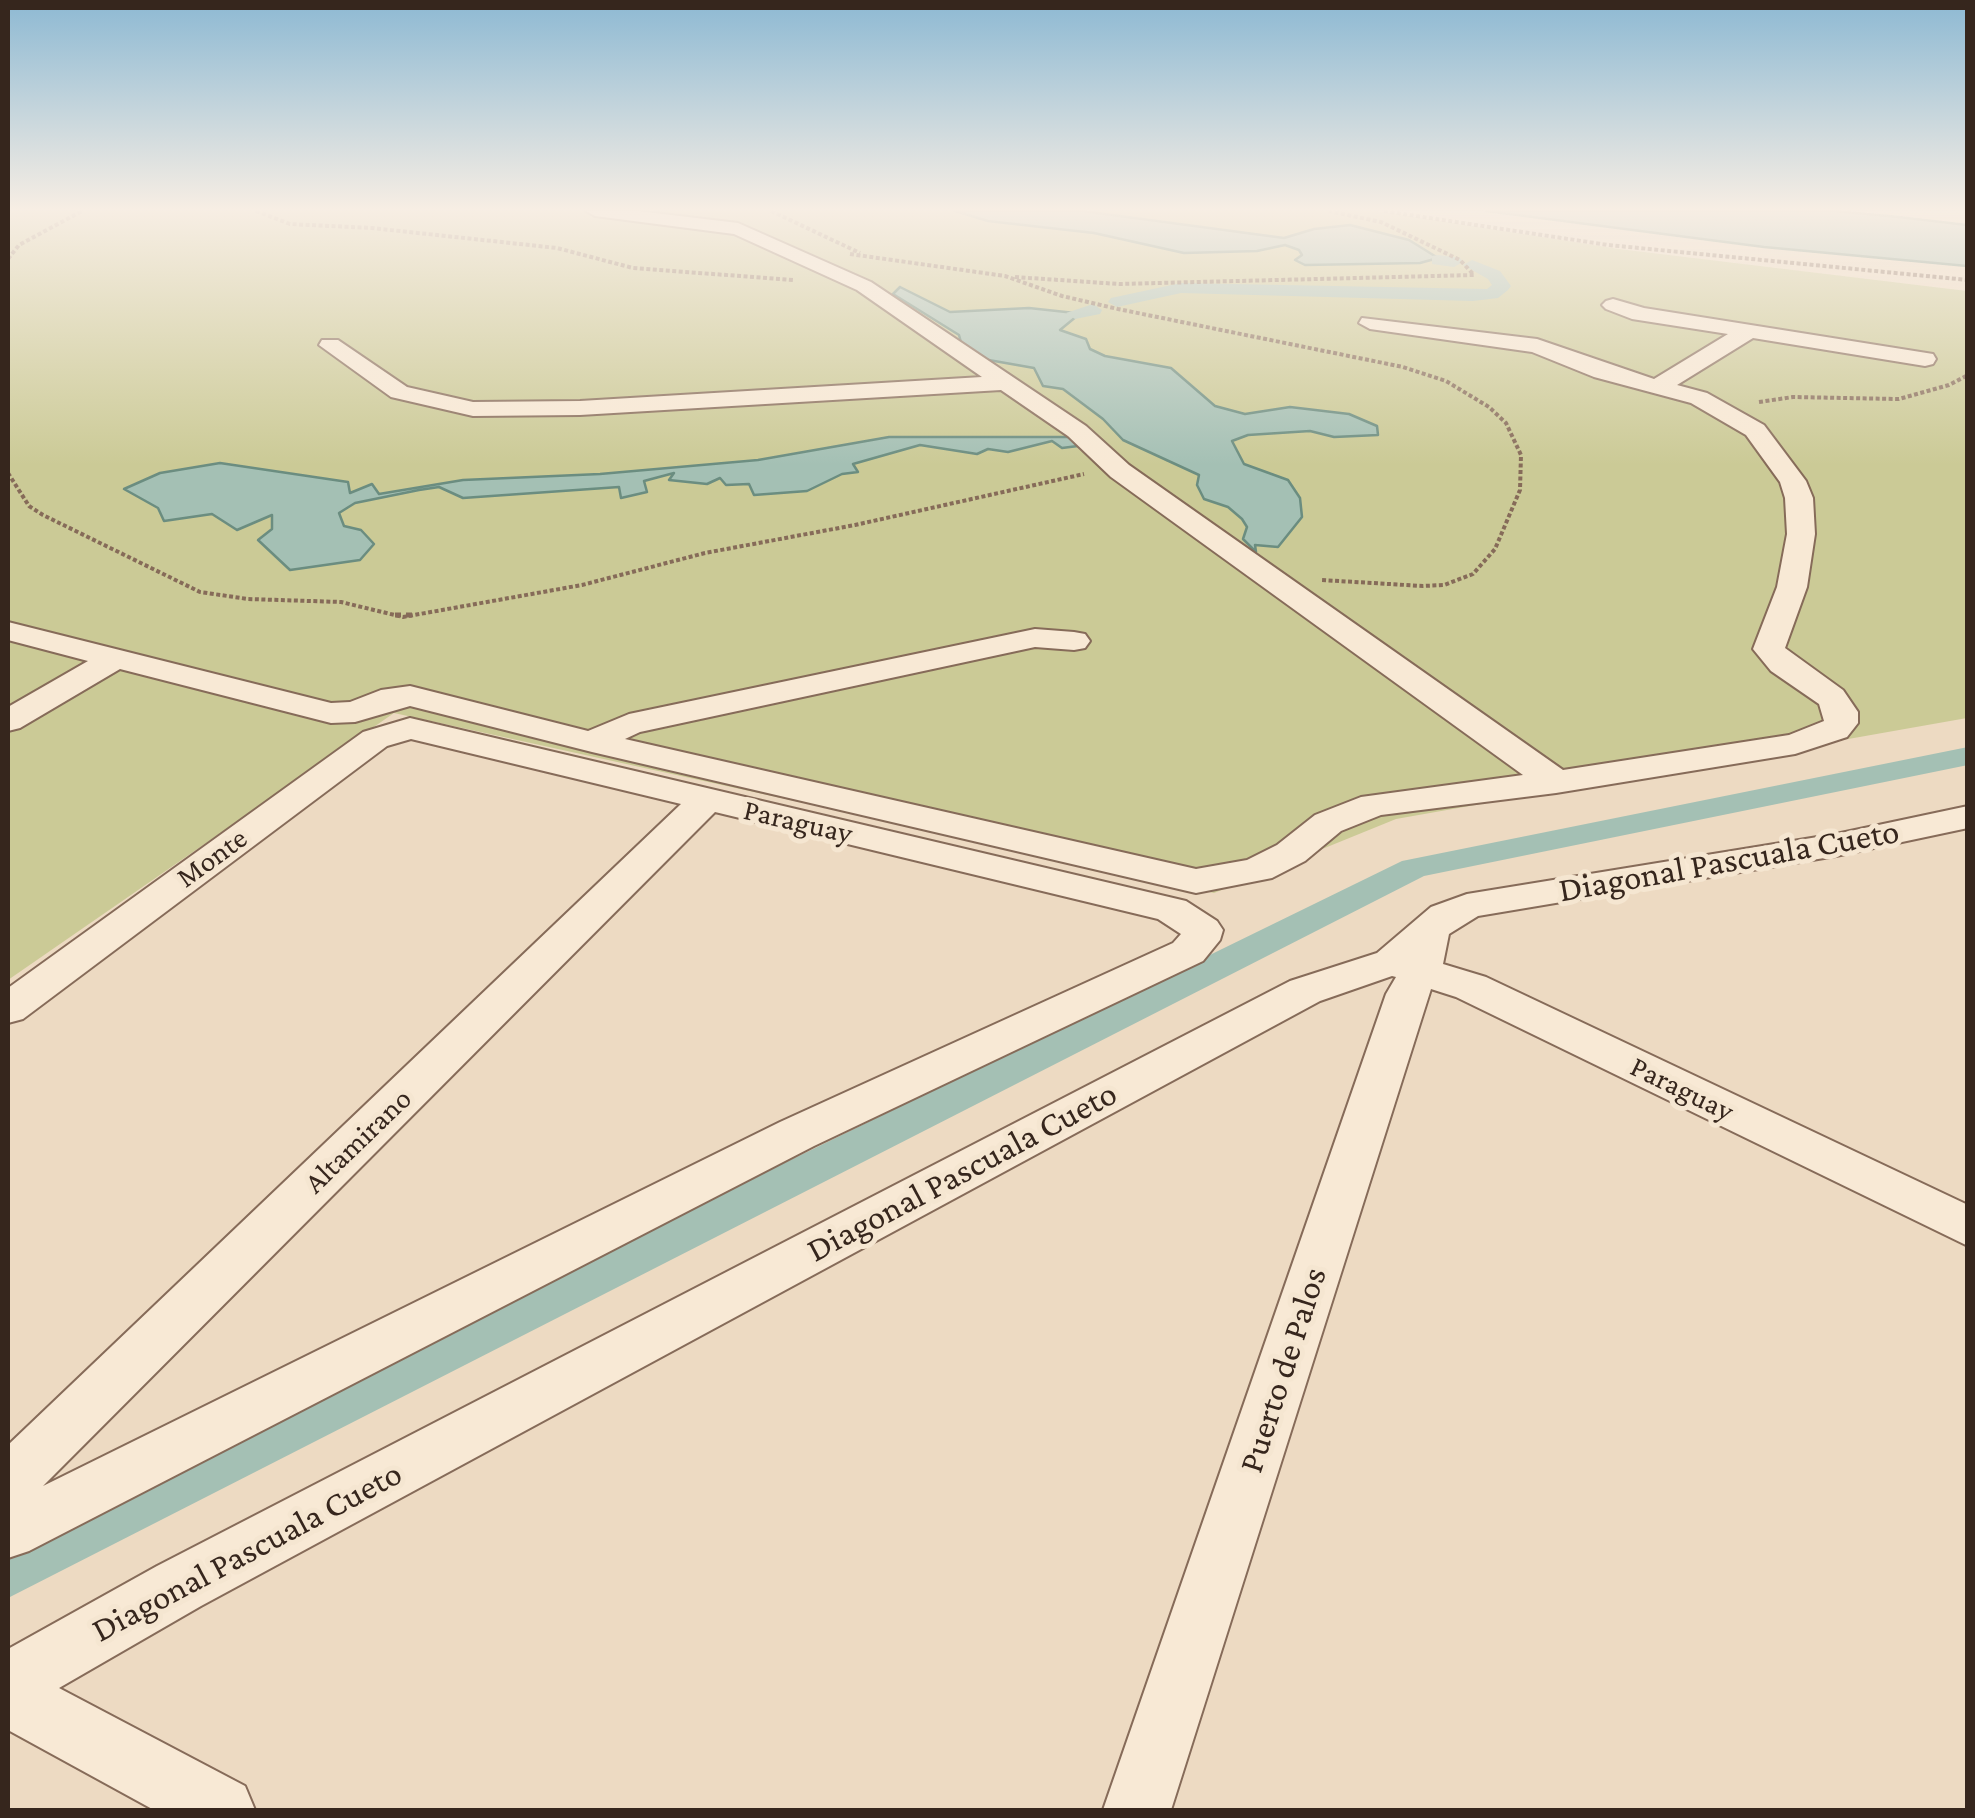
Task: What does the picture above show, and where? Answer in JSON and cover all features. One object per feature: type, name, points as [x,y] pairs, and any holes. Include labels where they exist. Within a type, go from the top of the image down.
[{"type":"street","points":[[895,296],[1002,383],[1078,432],[1120,471],[1556,782]]},
{"type":"street","points":[[1613,305],[1640,314],[1925,360]]},
{"type":"street","points":[[8,631],[331,713],[355,712],[394,697],[410,696],[592,742],[1196,881],[1258,870],[1292,854],[1328,823],[1374,804],[1556,782],[1780,747],[1814,738],[1841,722],[1841,712],[1831,697],[1782,664],[1769,649],[1792,586],[1801,534],[1799,498],[1793,481],[1756,430],[1737,416],[1660,385],[1602,372],[1473,326],[1370,323]]},
{"type":"street","points":[[1660,385],[1748,332]]},
{"type":"street","points":[[330,345],[400,392],[473,408],[580,408],[1002,383]]},
{"type":"street","points":[[592,742],[630,724],[1011,642],[1035,638],[1074,641]]},
{"type":"street","points":[[8,721],[116,658]]},
{"type":"street","name":"Paraguay","points":[[8,1532],[782,1142],[1188,952],[1200,940],[1203,930],[1172,910],[426,730]]},
{"type":"street","name":"Monte","points":[[8,1009],[374,739],[393,731],[426,730]]},
{"type":"street","name":"Altamirano","points":[[8,1482],[706,800]]},
{"type":"street","name":"Diagonal Pascuala Cueto","points":[[14,1700],[179,1586],[1305,991],[1414,954],[1445,916],[1467,906],[1836,845],[1968,817]]},
{"type":"street","name":"Paraguay","points":[[1414,954],[1471,987],[1968,1227]]},
{"type":"street","name":"Puerto de Palos","points":[[1137,1810],[1407,994],[1414,954]]},
{"type":"street","points":[[14,1700],[221,1810]]},
{"type":"path","points":[[1062,296],[1425,373],[1469,394],[1506,424],[1521,456],[1520,490],[1496,548],[1473,574],[1444,586],[1423,586],[1264,574]]},
{"type":"path","points":[[1968,331],[1968,353]]},
{"type":"path","points":[[1752,405],[1794,397],[1900,399],[1968,376]]},
{"type":"path","points":[[8,474],[30,506],[43,516],[200,592],[236,598],[341,602],[403,617],[582,585],[705,553],[855,525],[1070,476],[1120,471]]},
{"type":"shaded area","points":[[8,296],[1967,296],[1967,718],[1396,819],[1214,893],[394,713],[8,980]]},
{"type":"shaded area","points":[[896,296],[918,296],[950,312],[1029,308],[1075,313],[1077,316],[1060,330],[1086,339],[1090,349],[1105,356],[1171,368],[1215,406],[1245,414],[1290,407],[1349,414],[1377,426],[1378,435],[1334,437],[1310,431],[1248,435],[1232,441],[1244,464],[1288,480],[1300,498],[1302,517],[1278,547],[1255,545],[1256,552],[1243,539],[1247,527],[1242,519],[1228,507],[1204,499],[1197,485],[1199,475],[1123,440],[1103,419],[1063,389],[1043,386],[1034,368],[983,359],[962,346],[959,335]]},
{"type":"shaded area","points":[[889,437],[1079,437],[1078,446],[1062,448],[1052,441],[1008,452],[988,449],[977,454],[920,445],[853,464],[858,472],[842,474],[807,491],[754,495],[749,484],[726,485],[720,478],[707,484],[669,480],[674,473],[644,481],[647,492],[621,498],[619,487],[463,498],[439,487],[419,490],[355,503],[339,513],[344,526],[361,530],[374,544],[360,560],[290,570],[258,540],[272,529],[272,515],[237,530],[212,514],[164,521],[158,508],[124,489],[160,473],[220,463],[348,482],[350,493],[372,484],[379,494],[463,480],[600,474],[758,460]]},
{"type":"waterway","points":[[1117,302],[1145,296]]},
{"type":"waterway","points":[[1470,296],[1475,296]]},
{"type":"waterway","points":[[1075,313],[1093,310]]},
{"type":"waterway","points":[[8,1574],[238,1454],[1414,868],[1968,756]]}]
